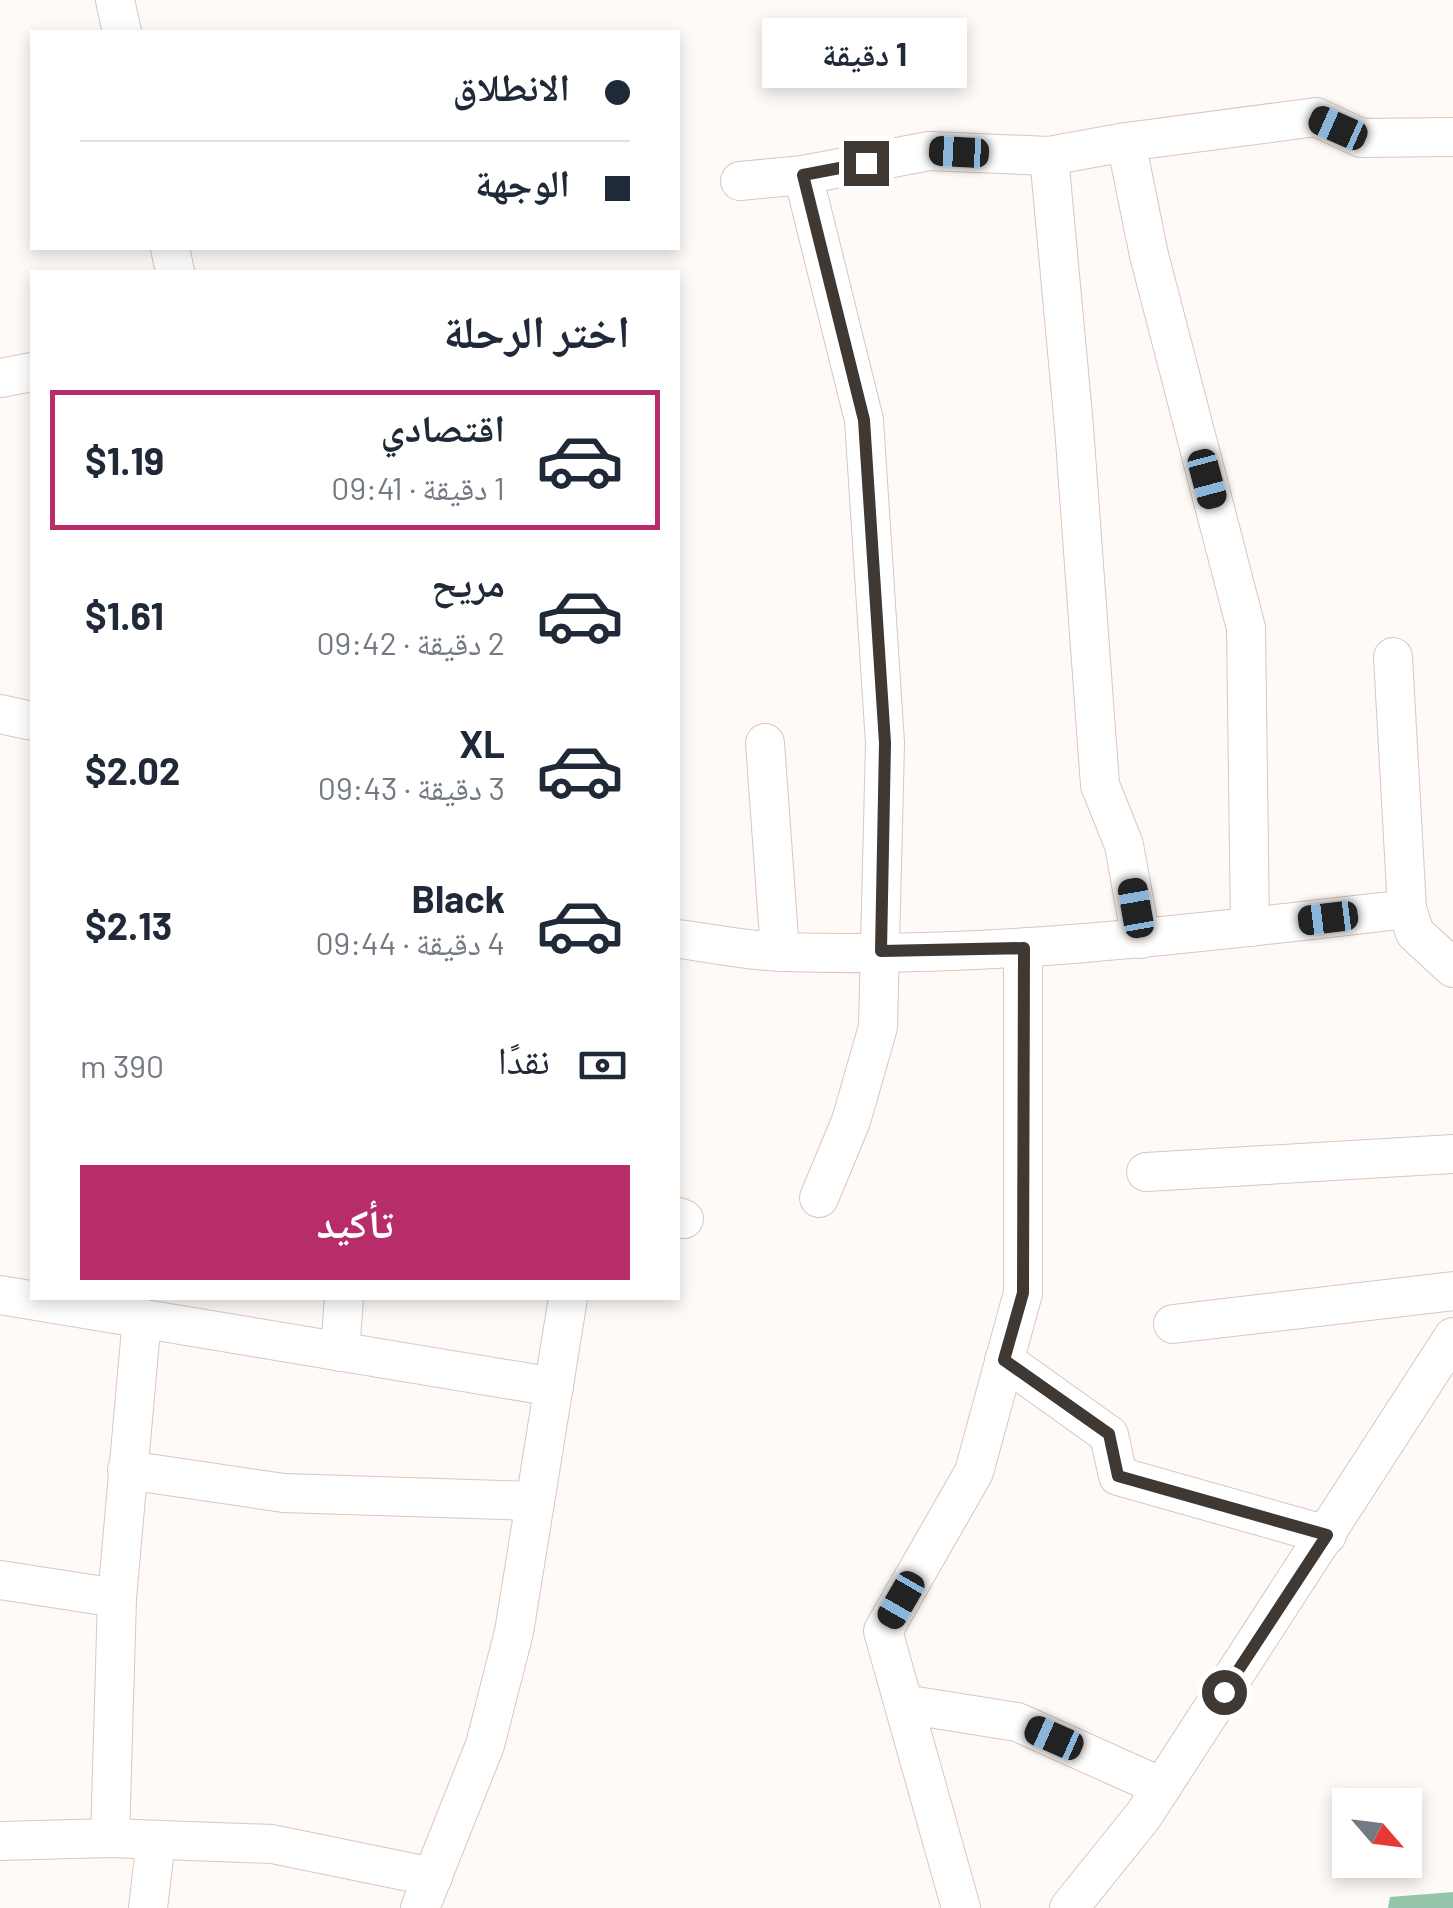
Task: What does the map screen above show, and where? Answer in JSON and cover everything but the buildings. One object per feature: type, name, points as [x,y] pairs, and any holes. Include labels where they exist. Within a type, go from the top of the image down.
[{"type":"street","points":[[115,0],[122,30]]},
{"type":"street","points":[[740,180],[803,175],[929,151],[1049,156],[1126,142],[1316,118],[1361,138],[1453,136]]},
{"type":"street","points":[[1126,142],[1149,255],[1246,628],[1250,927]]},
{"type":"street","points":[[1049,156],[1074,427],[1100,785],[1124,845],[1141,939]]},
{"type":"street","points":[[803,175],[864,420],[885,743],[878,1028],[851,1121],[819,1198]]},
{"type":"street","points":[[0,378],[30,372]]},
{"type":"street","points":[[1393,657],[1407,909],[1415,933],[1453,968]]},
{"type":"street","points":[[0,714],[30,720]]},
{"type":"street","points":[[766,742],[780,952]]},
{"type":"street","points":[[680,939],[780,952],[1024,948],[1407,909]]},
{"type":"street","points":[[962,1908],[883,1631],[974,1472],[1023,1293],[1024,948]]},
{"type":"street","points":[[1146,1172],[1453,1154]]},
{"type":"street","points":[[1173,1324],[1453,1291]]},
{"type":"street","points":[[0,1295],[30,1298]]},
{"type":"street","points":[[340,1352],[344,1300]]},
{"type":"street","points":[[0,1841],[110,1838],[272,1844],[426,1892],[485,1744],[514,1632],[568,1300]]},
{"type":"street","points":[[78,1302],[142,1318],[554,1387]]},
{"type":"street","points":[[110,1838],[117,1598],[142,1318]]},
{"type":"street","points":[[1068,1908],[1144,1816],[1453,1337]]},
{"type":"street","points":[[1004,1360],[1109,1434],[1118,1476],[1327,1535]]},
{"type":"street","points":[[126,1470],[284,1493],[536,1501]]},
{"type":"street","points":[[0,1580],[117,1598]]},
{"type":"street","points":[[904,1704],[1018,1722],[1162,1787]]},
{"type":"street","points":[[148,1908],[156,1840]]},
{"type":"green space","points":[[1453,1892],[1453,1908],[1388,1908],[1390,1897]]},
{"type":"route","points":[[866,163],[803,175],[864,420],[885,743],[881,951],[1024,948],[1023,1293],[1004,1360],[1109,1434],[1118,1476],[1327,1535],[1224,1692]]}]
